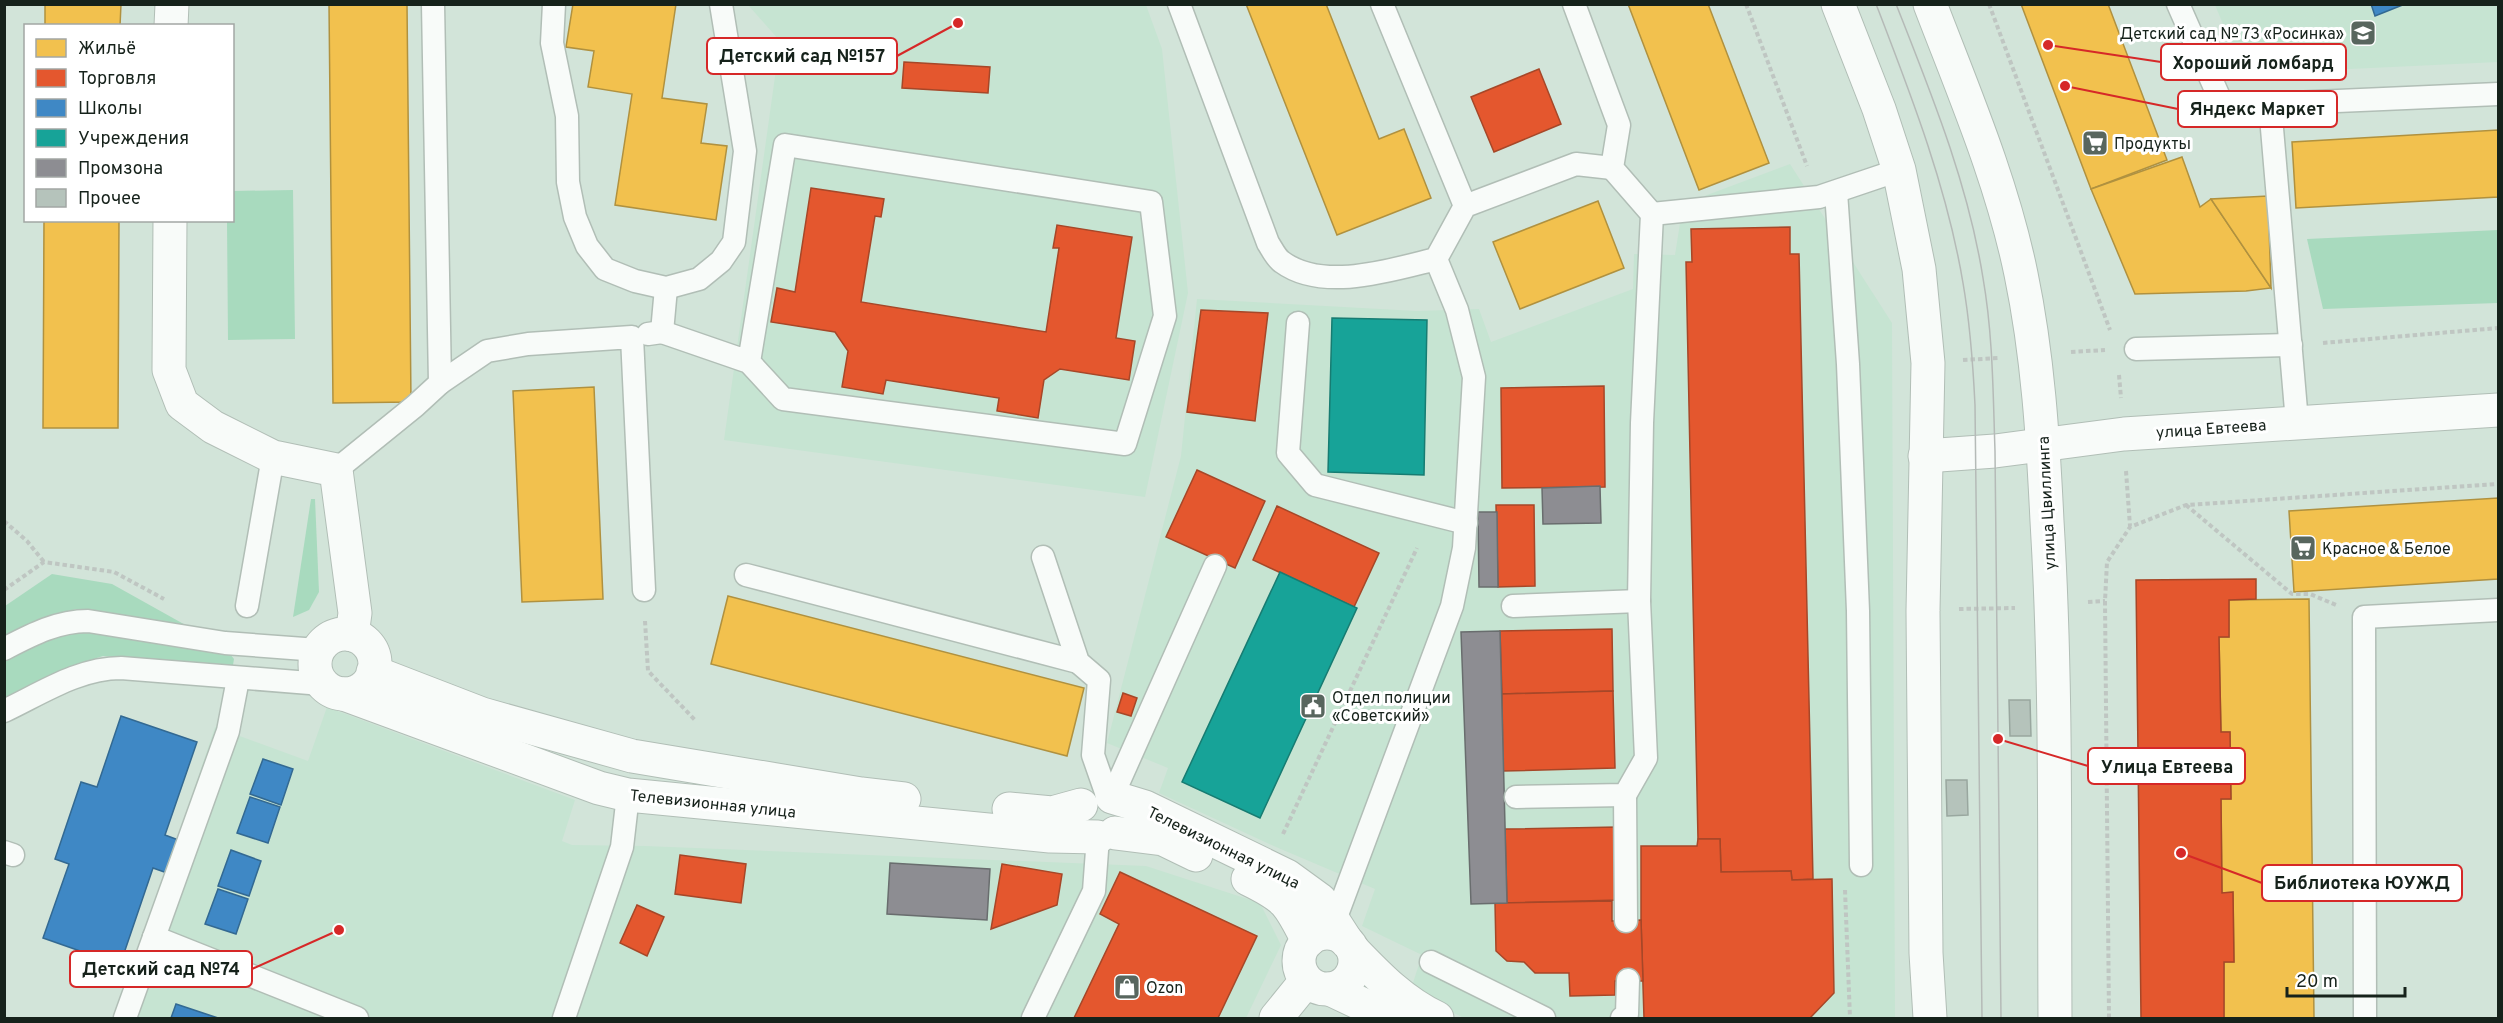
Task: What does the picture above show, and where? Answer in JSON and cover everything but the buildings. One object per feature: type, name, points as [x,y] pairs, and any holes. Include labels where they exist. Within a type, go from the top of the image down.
[{"type":"street","points":[[171,24],[172,4]]},
{"type":"street","points":[[1838,4],[1879,109],[1899,170],[1919,269],[1928,363],[1923,611],[1926,953],[1930,1018]]},
{"type":"street","name":"улица Цвиллинга","points":[[1930,4],[1998,181],[2021,273],[2035,355],[2052,604],[2055,1018]]},
{"type":"street","points":[[170,222],[169,370],[182,404],[213,427],[273,457],[336,470],[355,613],[352,635]]},
{"type":"street","name":"улица Евтеева","points":[[1925,456],[2043,446],[2124,434],[2499,410]]},
{"type":"street","points":[[345,634],[352,635],[358,637],[369,647],[374,659],[373,672],[362,689],[333,689],[315,667],[318,650],[329,639],[345,634]]},
{"type":"street","name":"Телевизионная улица","points":[[373,672],[493,717],[583,744],[684,766],[861,794],[1052,813],[1100,799],[1145,807],[1304,886],[1320,900],[1345,937],[1390,987],[1416,1008],[1437,1018]]},
{"type":"street","name":"Телевизионная улица","points":[[333,689],[599,788],[628,795],[1050,836],[1106,835],[1163,839],[1271,890],[1286,901],[1308,941]]},
{"type":"street","points":[[1100,799],[1079,817],[1087,833],[1106,835]]},
{"type":"street","points":[[1276,1018],[1279,1012],[1318,985],[1346,982],[1351,976],[1354,968],[1345,937],[1332,934],[1315,936],[1308,941],[1302,947],[1298,965],[1318,985],[1371,1015]]},
{"type":"lane","points":[[433,4],[440,383]]},
{"type":"lane","points":[[554,4],[552,43],[567,116],[568,182],[575,216],[587,246],[605,269],[635,281],[666,288],[699,279],[721,261],[734,242],[745,151],[721,4]]},
{"type":"lane","points":[[1179,4],[1268,243],[1280,261],[1307,273],[1332,277],[1377,274],[1436,258],[1465,206],[1576,164],[1612,168],[1652,214],[1641,423],[1639,601],[1646,758],[1625,795],[1626,921]]},
{"type":"lane","points":[[1382,4],[1465,206]]},
{"type":"lane","points":[[1574,4],[1619,125],[1612,168]]},
{"type":"lane","points":[[2178,4],[2223,106],[2499,94]]},
{"type":"lane","points":[[2270,105],[2297,422]]},
{"type":"lane","points":[[336,470],[416,406],[440,383],[487,351],[528,344],[632,337],[662,332],[749,362],[783,399],[1125,444],[1165,316],[1151,202],[784,145],[749,362]]},
{"type":"lane","points":[[1652,214],[1819,196],[1899,170]]},
{"type":"lane","points":[[1836,192],[1848,364],[1858,611],[1861,865]]},
{"type":"lane","points":[[1345,937],[1452,606],[1464,548],[1474,377],[1457,310],[1436,258]]},
{"type":"lane","points":[[662,332],[666,288]]},
{"type":"lane","points":[[1298,323],[1288,453],[1315,485],[1466,523]]},
{"type":"lane","points":[[632,337],[644,590]]},
{"type":"lane","points":[[2126,349],[2291,345]]},
{"type":"lane","points":[[247,606],[273,457]]},
{"type":"lane","points":[[1043,557],[1078,662]]},
{"type":"lane","points":[[1100,799],[1215,566]]},
{"type":"lane","points":[[746,575],[1078,662],[1098,680],[1092,755],[1100,799]]},
{"type":"lane","points":[[1513,606],[1639,601]]},
{"type":"lane","points":[[2365,1018],[2364,617],[2499,610]]},
{"type":"lane","points":[[4,649],[45,630],[72,621],[88,621],[225,643],[318,650]]},
{"type":"lane","points":[[4,711],[79,674],[100,668],[121,668],[333,689]]},
{"type":"lane","points":[[125,1018],[228,731],[237,679]]},
{"type":"lane","points":[[564,1018],[622,846],[628,795]]},
{"type":"lane","points":[[1516,797],[1625,795]]},
{"type":"lane","points":[[1033,1018],[1094,891],[1106,835]]},
{"type":"lane","points":[[154,937],[357,1018]]},
{"type":"lane","points":[[1431,962],[1544,1018]]},
{"type":"lane","points":[[1622,1018],[1628,1014],[1628,981]]},
{"type":"path","points":[[1989,4],[2113,339]]},
{"type":"path","points":[[2291,345],[2499,328]]},
{"type":"path","points":[[1928,363],[2126,349]]},
{"type":"path","points":[[2118,371],[2130,527]]},
{"type":"path","points":[[2109,1018],[2105,601],[2107,562],[2130,527],[2186,505],[2499,484]]},
{"type":"path","points":[[2186,505],[2292,594],[2310,594],[2364,617]]},
{"type":"path","points":[[4,521],[27,541],[44,562],[114,572],[174,604]]},
{"type":"path","points":[[1262,864],[1276,847],[1417,548]]},
{"type":"path","points":[[4,590],[44,562]]},
{"type":"path","points":[[644,590],[648,671],[696,721]]},
{"type":"path","points":[[1923,611],[2016,608],[2105,601]]},
{"type":"shaded area","points":[[748,5],[1146,5],[1162,49],[1188,293],[1145,497],[724,440],[780,41]]},
{"type":"shaded area","name":"Детский сад № 73 «Росинка»","points":[[2215,5],[2498,5],[2498,62],[2244,74]]},
{"type":"shaded area","points":[[1790,164],[1892,323],[1895,1018],[1464,1018],[1410,992],[1422,955],[1362,926],[1375,889],[1276,847],[1159,793],[1168,768],[1107,743],[1181,456],[1197,299],[1417,311],[1479,309],[1491,342],[1633,289],[1634,254],[1675,255],[1683,204]]},
{"type":"shaded area","points":[[293,190],[295,339],[228,340],[227,222],[234,222],[234,191]]},
{"type":"shaded area","points":[[2498,230],[2498,303],[2323,309],[2307,239]]},
{"type":"shaded area","points":[[311,499],[315,499],[319,592],[309,610],[293,617]]},
{"type":"shaded area","points":[[52,574],[112,584],[189,627],[77,609],[54,614],[5,636],[5,606]]},
{"type":"shaded area","points":[[80,630],[230,654],[234,659],[233,665],[229,667],[103,656],[81,663],[5,698],[5,660],[48,639]]},
{"type":"shaded area","points":[[327,707],[575,800],[562,841],[572,845],[1146,866],[1260,903],[1281,945],[1246,1018],[117,1018],[215,727],[308,761]]},
{"type":"tram line","points":[[1876,4],[1915,107],[1938,177],[1956,247],[1969,328],[1975,405],[1982,1018]]},
{"type":"tram line","points":[[1896,4],[1935,105],[1958,173],[1976,243],[1989,321],[1995,451],[2001,1018]]},
{"type":"place","name":"Детский сад №157","points":[[958,23]]},
{"type":"place","name":"Детский сад № 73 «Росинка»","points":[[2363,33]]},
{"type":"place","name":"Хороший ломбард","points":[[2048,45]]},
{"type":"place","name":"Яндекс Маркет","points":[[2065,86]]},
{"type":"place","name":"Продукты","points":[[2095,143]]},
{"type":"place","name":"Красное & Белое","points":[[2303,548]]},
{"type":"place","name":"Отдел полиции «Советский»","points":[[1313,706]]},
{"type":"place","name":"Улица Евтеева","points":[[1998,739]]},
{"type":"place","name":"Библиотека ЮУЖД","points":[[2181,853]]},
{"type":"place","name":"Детский сад №74","points":[[339,930]]},
{"type":"place","name":"Ozon","points":[[1127,987]]}]
